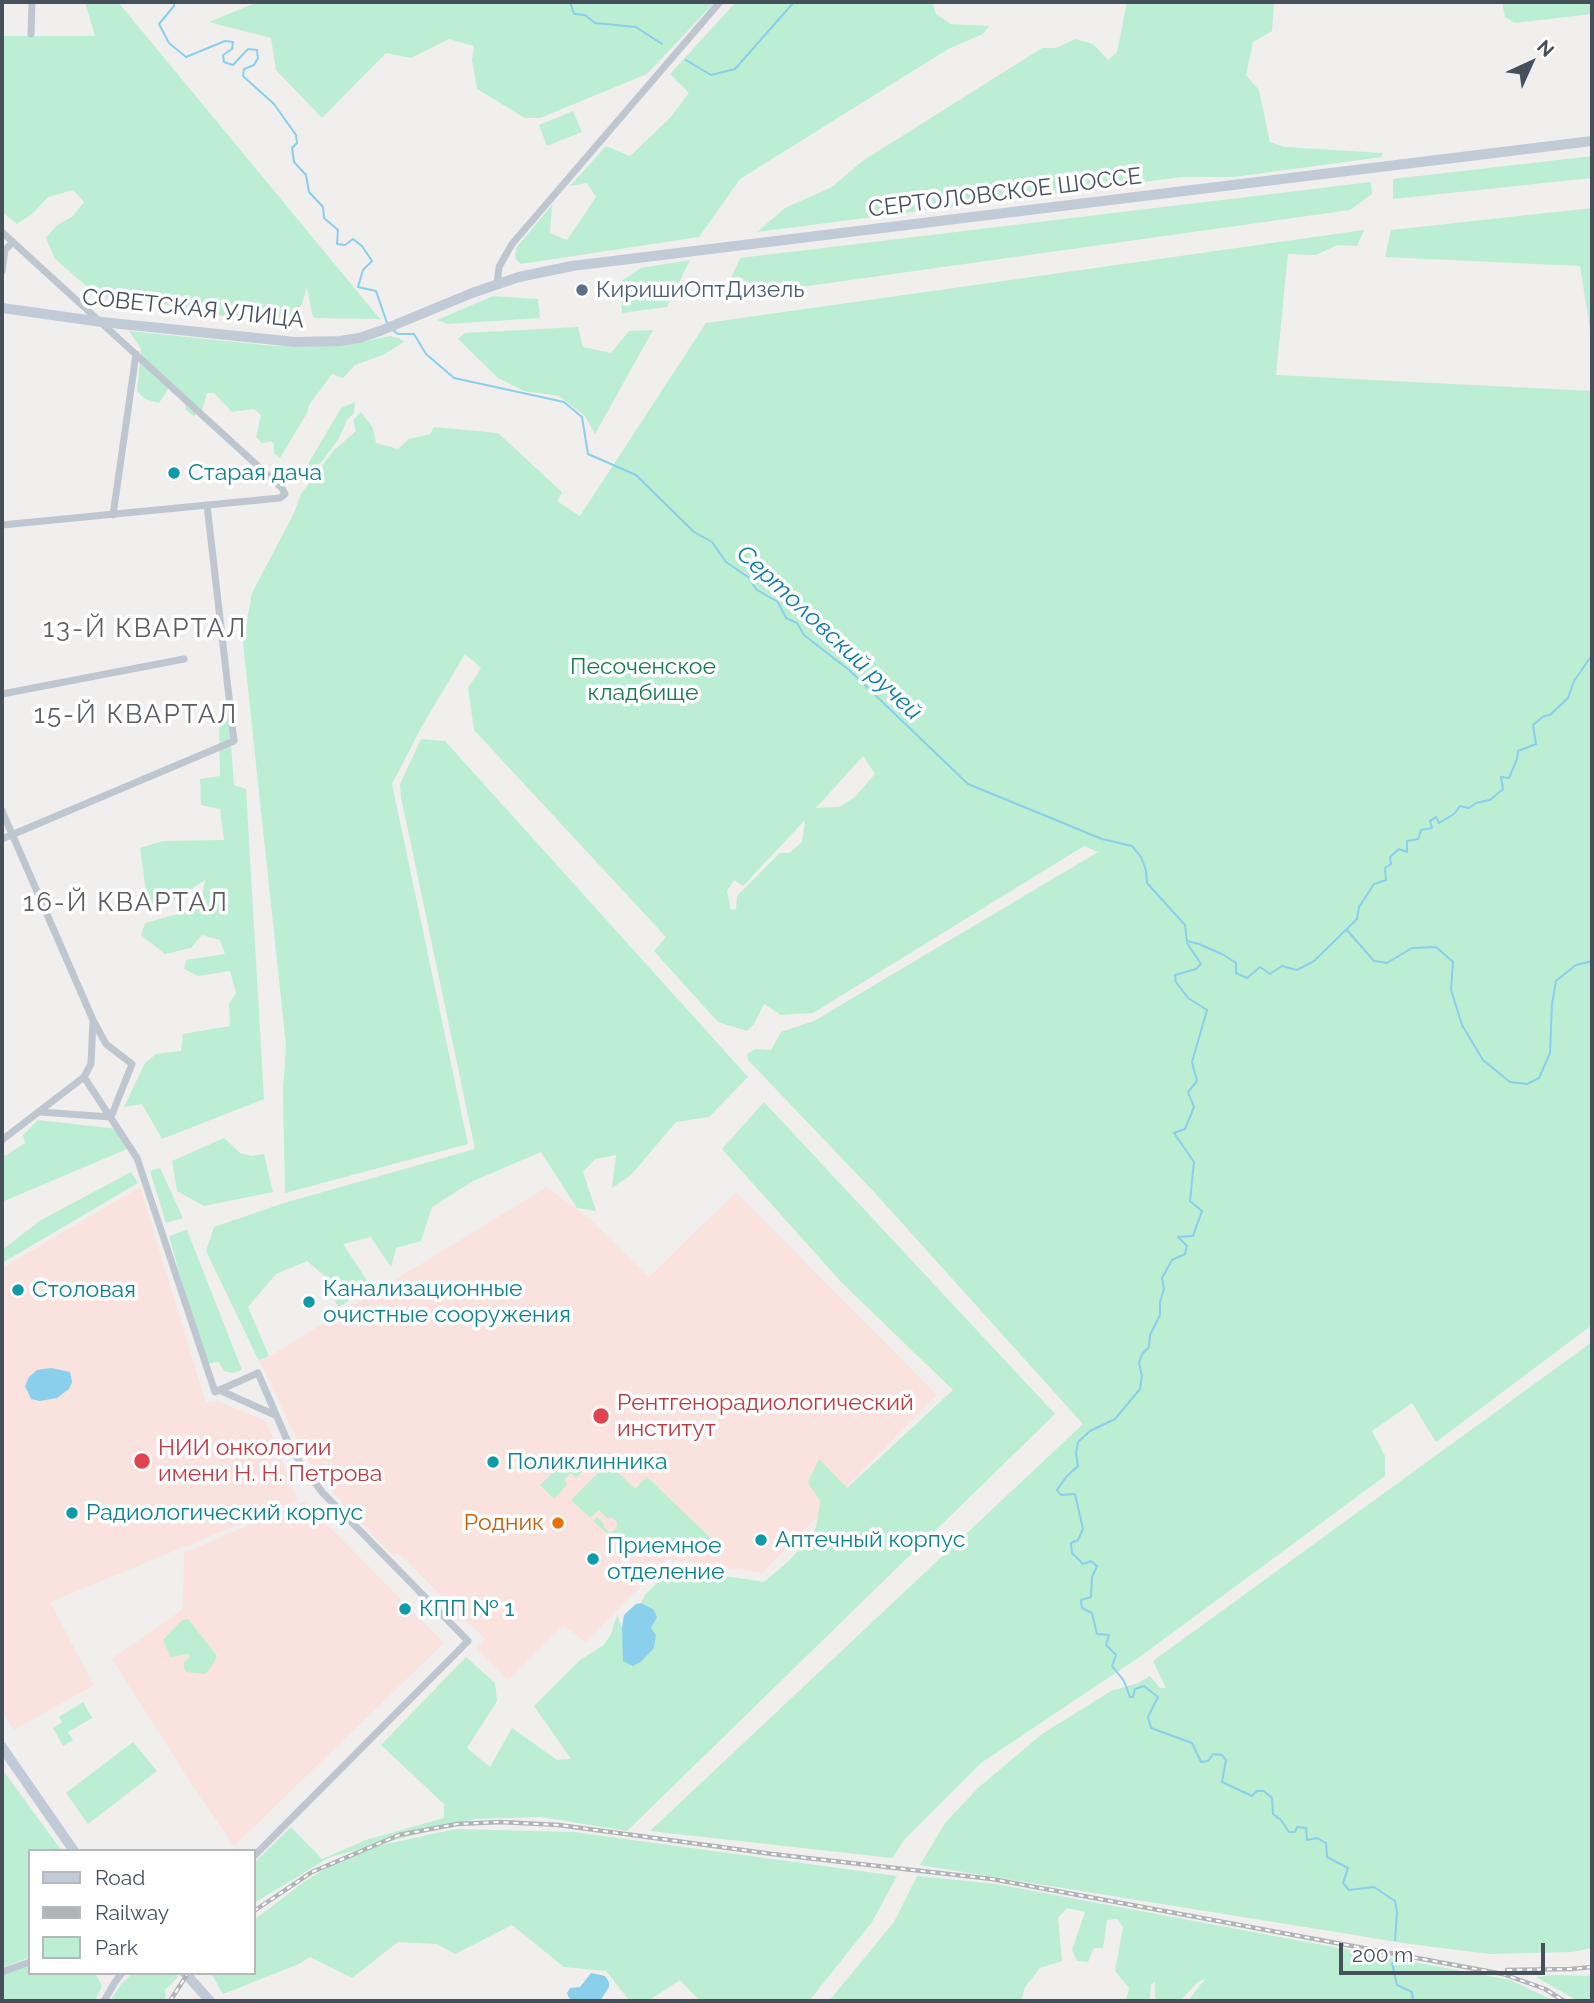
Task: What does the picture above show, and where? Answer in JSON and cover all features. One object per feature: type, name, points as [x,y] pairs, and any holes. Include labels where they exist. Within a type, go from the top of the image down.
[{"type":"main road","name":"СЕРТОЛОВСКОЕ ШОССЕ","points":[[408,320],[497,284],[536,272],[582,264],[1592,141]]},
{"type":"main road","name":"СОВЕТСКАЯ УЛИЦА","points":[[2,307],[102,322],[295,342],[359,338],[408,320]]},
{"type":"main road","points":[[2,1747],[73,1849]]},
{"type":"main road","points":[[187,1975],[210,2001]]},
{"type":"street","points":[[31,34],[32,2]]},
{"type":"street","points":[[497,284],[499,267],[512,244],[720,2]]},
{"type":"street","points":[[2,232],[282,488],[285,494],[280,498],[2,525]]},
{"type":"street","points":[[2,271],[5,250],[13,242]]},
{"type":"street","points":[[113,515],[136,354]]},
{"type":"street","points":[[2,839],[234,741],[207,505]]},
{"type":"street","points":[[2,694],[184,659]]},
{"type":"street","points":[[2,811],[93,1020],[106,1044],[132,1064],[111,1117]]},
{"type":"street","points":[[2,1140],[84,1077],[91,1064],[93,1020]]},
{"type":"street","points":[[84,1077],[137,1158],[215,1392],[258,1373],[276,1416],[302,1466],[322,1492],[468,1641],[256,1854]]},
{"type":"street","points":[[40,1112],[111,1117]]},
{"type":"street","points":[[219,1390],[276,1416]]},
{"type":"street","points":[[2,1972],[28,1963]]},
{"type":"street","points":[[104,2001],[120,1975]]},
{"type":"shaded area","name":"НИИ онкологии имени Н. Н. Петрова","points":[[140,1187],[206,1403],[218,1401],[266,1421],[298,1500],[50,1602],[94,1685],[14,1730],[2,1711],[2,1268]]},
{"type":"shaded area","name":"Рентгенорадиологический институт","points":[[547,1187],[590,1219],[649,1277],[736,1192],[937,1395],[762,1573],[667,1559],[586,1642],[563,1625],[508,1680],[476,1648],[485,1639],[398,1553],[394,1557],[328,1487],[308,1460],[260,1362]]},
{"type":"shaded area","points":[[304,1501],[444,1643],[234,1846],[112,1659],[183,1609],[184,1553]]},
{"type":"green space","points":[[85,2],[118,2],[380,319],[315,318],[307,287],[302,304],[291,317],[263,319],[233,318],[138,299],[99,297],[55,259],[46,238],[57,225],[72,217],[84,202],[73,190],[48,197],[33,213],[17,224],[2,212],[2,36],[95,36]]},
{"type":"green space","points":[[258,2],[715,2],[647,74],[540,118],[525,118],[477,89],[472,60],[474,46],[449,39],[411,58],[386,53],[322,118],[276,70],[271,38],[209,22]]},
{"type":"green space","points":[[736,2],[932,2],[936,14],[951,24],[989,26],[983,34],[948,49],[740,179],[699,237],[521,264],[515,258],[516,248],[552,205],[550,233],[567,240],[596,197],[587,183],[570,186],[606,146],[630,156],[670,118],[689,93],[670,74]]},
{"type":"green space","points":[[1127,2],[1274,2],[1272,31],[1253,42],[1246,75],[1259,90],[1270,142],[1284,147],[1383,153],[1382,157],[1234,177],[1182,177],[757,232],[785,208],[832,187],[861,162],[1042,48],[1056,48],[1076,39],[1093,44],[1108,60],[1117,52]]},
{"type":"green space","points":[[1502,2],[1592,2],[1592,14],[1515,23],[1505,17]]},
{"type":"green space","points":[[573,111],[582,132],[547,146],[539,125]]},
{"type":"green space","points":[[1592,156],[1592,178],[1393,199],[1393,179]]},
{"type":"green space","points":[[1371,182],[1372,194],[1350,210],[722,298],[740,258]]},
{"type":"green space","points":[[1592,208],[1592,342],[1580,266],[1385,257],[1391,230]]},
{"type":"green space","name":"Песоченское кладбище","points":[[1364,230],[1357,246],[1337,245],[1316,255],[1288,254],[1276,375],[1592,391],[1592,1325],[1436,1442],[1412,1403],[1372,1431],[1385,1456],[1385,1476],[1141,1656],[981,1763],[905,1839],[892,1858],[650,1831],[1083,1424],[875,1193],[748,1060],[747,1054],[755,1049],[771,1050],[781,1032],[814,1021],[1098,852],[1084,846],[813,1013],[781,1015],[764,1004],[754,1024],[747,1031],[718,1022],[654,951],[666,937],[474,730],[468,688],[481,668],[465,654],[422,726],[392,784],[468,1144],[285,1193],[283,1092],[286,1045],[243,642],[252,593],[293,515],[301,494],[334,450],[356,431],[353,420],[361,412],[373,428],[376,443],[398,449],[409,439],[430,434],[434,427],[498,433],[562,492],[557,501],[580,516],[706,323]],"holes":[[[863,756],[875,774],[855,797],[839,807],[816,808]],[[805,820],[802,842],[789,853],[780,853],[737,896],[736,909],[731,910],[727,891],[734,880],[743,886]]]},
{"type":"green space","points":[[690,260],[667,307],[622,313],[621,281],[641,268]]},
{"type":"green space","points":[[493,296],[538,299],[540,318],[448,324],[437,320]]},
{"type":"green space","points":[[578,327],[583,347],[611,353],[629,331],[653,330],[595,434],[585,416],[559,396],[524,391],[498,378],[458,339],[465,333]]},
{"type":"green space","points":[[129,331],[274,346],[347,345],[390,336],[404,342],[383,355],[355,365],[343,378],[332,374],[309,405],[280,458],[274,453],[274,444],[271,441],[262,443],[256,437],[261,415],[254,409],[232,412],[214,393],[207,393],[202,411],[194,416],[186,410],[183,394],[169,388],[159,403],[145,399],[137,391],[141,349]]},
{"type":"green space","points":[[355,402],[354,413],[347,420],[338,440],[304,479],[301,476],[341,408]]},
{"type":"green space","points":[[219,716],[229,718],[234,785],[246,789],[264,1099],[162,1139],[142,1104],[124,1107],[145,1063],[156,1054],[181,1051],[183,1034],[230,1026],[229,1004],[236,993],[230,971],[198,976],[184,969],[186,960],[225,954],[220,940],[202,935],[191,948],[165,954],[141,935],[145,923],[200,908],[205,880],[163,907],[148,906],[140,848],[163,841],[224,840],[220,809],[201,805],[200,779],[220,776]]},
{"type":"green space","points":[[421,739],[445,741],[748,1077],[709,1117],[676,1122],[631,1175],[612,1188],[616,1155],[595,1159],[583,1172],[596,1211],[577,1208],[541,1152],[473,1181],[432,1207],[421,1241],[396,1248],[391,1267],[371,1237],[343,1244],[370,1285],[338,1308],[327,1278],[307,1261],[276,1274],[248,1307],[269,1356],[259,1361],[206,1251],[214,1227],[284,1203],[475,1149],[401,797],[400,784]]},
{"type":"green space","points":[[764,1102],[1055,1414],[627,1831],[541,1817],[475,1819],[330,1857],[256,1902],[256,1861],[291,1827],[322,1859],[366,1840],[444,1818],[444,1804],[381,1745],[466,1657],[495,1683],[497,1701],[467,1748],[490,1767],[512,1728],[557,1760],[571,1759],[534,1706],[580,1660],[604,1645],[617,1615],[622,1627],[623,1642],[642,1661],[654,1648],[656,1635],[651,1628],[653,1609],[641,1603],[645,1595],[672,1568],[764,1582],[791,1559],[816,1528],[820,1501],[808,1482],[819,1459],[847,1488],[953,1390],[842,1283],[722,1149]]},
{"type":"green space","points":[[38,1120],[117,1129],[127,1149],[2,1202],[2,1152],[5,1156],[25,1143],[23,1135]]},
{"type":"green space","points":[[224,1138],[240,1153],[252,1156],[264,1154],[273,1192],[204,1206],[177,1191],[172,1161]]},
{"type":"green space","points":[[160,1168],[183,1218],[166,1223],[150,1171]]},
{"type":"green space","points":[[131,1172],[138,1183],[2,1263],[2,1250],[41,1220]]},
{"type":"green space","points":[[187,1230],[242,1370],[233,1373],[224,1371],[219,1362],[205,1364],[169,1236]]},
{"type":"green space","points":[[1592,1342],[1592,1948],[1572,1952],[1490,1954],[1410,1944],[920,1865],[945,1823],[978,1788],[1042,1734],[1111,1691],[1138,1683],[1150,1676],[1160,1688],[1166,1688],[1153,1661]]},
{"type":"green space","points":[[572,1454],[586,1468],[576,1478],[571,1473],[564,1480],[568,1484],[554,1499],[540,1485]]},
{"type":"green space","points":[[608,1463],[635,1489],[647,1477],[720,1547],[711,1556],[616,1538],[607,1533],[593,1521],[597,1517],[609,1532],[617,1527],[617,1522],[607,1518],[599,1510],[590,1518],[571,1500]]},
{"type":"green space","points":[[188,1619],[217,1656],[205,1674],[186,1672],[184,1662],[190,1657],[188,1654],[171,1657],[163,1640],[182,1620]]},
{"type":"green space","points":[[83,1702],[92,1718],[68,1732],[73,1740],[63,1746],[53,1728],[62,1722],[59,1717]]},
{"type":"green space","points":[[133,1742],[157,1771],[88,1824],[66,1793]]},
{"type":"green space","points":[[2,1769],[61,1849],[28,1849],[28,1958],[2,1968]]},
{"type":"green space","points":[[456,1829],[574,1832],[897,1876],[872,1922],[809,2001],[700,2001],[680,1980],[648,2001],[630,2001],[606,1971],[564,1967],[512,1925],[455,1954],[437,1944],[398,1942],[352,1978],[310,1957],[299,1964],[223,1994],[212,1975],[256,1975],[256,1918],[304,1882],[338,1861],[382,1845]]},
{"type":"green space","points":[[917,1876],[996,1884],[1510,1980],[1555,2001],[1188,2001],[1205,1979],[1198,1982],[1180,2001],[1155,2001],[1155,1982],[1151,1984],[1150,2001],[1126,2001],[1129,1988],[1115,1971],[1123,1927],[1117,1919],[1107,1920],[1103,1948],[1094,1948],[1088,1962],[1077,1961],[1072,1950],[1085,1912],[1067,1908],[1058,1918],[1062,1961],[1040,1968],[1025,1987],[1021,2001],[829,2001],[894,1922]]},
{"type":"green space","points":[[28,1963],[28,1975],[96,1975],[102,1986],[95,2001],[2,2001],[2,1972]]},
{"type":"green space","points":[[131,1975],[178,1977],[165,1990],[166,2001],[110,2001]]},
{"type":"green space","points":[[1592,1976],[1592,2001],[1578,2001],[1536,1977]]},
{"type":"water","points":[[51,1368],[70,1372],[72,1382],[69,1389],[57,1398],[40,1401],[31,1399],[25,1386],[29,1377],[37,1370]]},
{"type":"water","points":[[641,1603],[653,1609],[657,1617],[651,1628],[656,1635],[654,1648],[633,1666],[623,1661],[622,1627],[624,1615]]},
{"type":"water","points":[[591,1973],[605,1976],[609,1982],[609,1987],[600,2001],[574,2001],[569,1998],[567,1993],[570,1988],[580,1987]]},
{"type":"waterway","name":"Сертоловский ручей","points":[[174,2],[174,6],[159,24],[169,43],[186,57],[225,41],[233,42],[232,49],[223,55],[224,62],[233,65],[248,49],[257,50],[258,58],[254,65],[244,69],[243,76],[274,104],[296,135],[297,143],[292,148],[294,162],[306,175],[309,192],[323,207],[324,218],[338,230],[337,244],[345,245],[353,239],[362,246],[372,261],[363,270],[358,287],[376,291],[387,323]]},
{"type":"waterway","points":[[570,2],[574,14],[585,15],[595,23],[636,27],[662,44]]},
{"type":"waterway","points":[[686,60],[711,75],[735,69],[794,2]]},
{"type":"waterway","name":"Сертоловский ручей","points":[[393,330],[398,334],[414,334],[426,354],[454,378],[564,402],[582,417],[588,454],[636,475],[694,532],[712,542],[726,562],[748,577],[757,590],[778,602],[786,618],[797,623],[804,635],[849,670],[968,784],[1102,839],[1132,846],[1141,857],[1147,883],[1185,925],[1187,941],[1224,955],[1236,963],[1236,973],[1247,978],[1260,967],[1270,974],[1282,966],[1297,970],[1314,961],[1357,919],[1359,907],[1374,884],[1386,880],[1385,868],[1391,864],[1390,857],[1399,849],[1407,852],[1407,841],[1418,839],[1421,830],[1432,828],[1430,821],[1436,817],[1439,823],[1454,814],[1460,806],[1469,808],[1476,803],[1490,800],[1503,789],[1501,777],[1509,778],[1518,751],[1536,744],[1533,725],[1544,716],[1550,715],[1568,698],[1574,681],[1592,655]]},
{"type":"waterway","points":[[1347,930],[1374,961],[1387,963],[1412,948],[1436,947],[1453,962],[1451,990],[1462,1025],[1483,1060],[1510,1082],[1527,1084],[1539,1078],[1550,1053],[1556,981],[1576,965],[1592,961]]},
{"type":"waterway","points":[[1187,943],[1201,964],[1196,969],[1175,975],[1176,982],[1188,998],[1207,1010],[1192,1062],[1197,1081],[1188,1092],[1194,1107],[1185,1129],[1174,1133],[1194,1162],[1190,1201],[1202,1211],[1193,1236],[1178,1237],[1187,1246],[1185,1254],[1172,1260],[1162,1278],[1164,1289],[1160,1315],[1150,1335],[1149,1347],[1142,1354],[1139,1363],[1142,1376],[1140,1389],[1115,1419],[1090,1431],[1078,1442],[1078,1466],[1057,1490],[1061,1495],[1075,1494],[1083,1529],[1078,1540],[1071,1543],[1072,1553],[1083,1564],[1091,1561],[1097,1566],[1092,1577],[1091,1597],[1081,1600],[1082,1608],[1092,1613],[1097,1634],[1109,1635],[1106,1645],[1116,1655],[1112,1666],[1124,1681],[1130,1697],[1133,1697],[1135,1689],[1144,1686],[1158,1697],[1148,1717],[1151,1728],[1192,1743],[1201,1762],[1208,1761],[1213,1754],[1222,1755],[1226,1760],[1222,1782],[1252,1796],[1257,1791],[1264,1791],[1272,1798],[1273,1814],[1289,1832],[1295,1832],[1297,1827],[1306,1828],[1307,1840],[1317,1838],[1326,1843],[1327,1857],[1348,1868],[1343,1883],[1349,1890],[1374,1887],[1395,1901],[1395,1940]]},
{"type":"waterway","points":[[1392,1963],[1397,1985],[1412,1992],[1413,2001]]},
{"type":"railway","points":[[256,1910],[312,1872],[399,1835],[457,1824],[501,1822],[559,1825],[772,1854],[992,1879],[1503,1974],[1545,1989],[1564,2001]]},
{"type":"railway","points":[[1507,1970],[1592,1967]]},
{"type":"railway","points":[[170,2001],[187,1975]]},
{"type":"place","name":"КиришиОптДизель","points":[[582,290]]},
{"type":"place","name":"Старая дача","points":[[174,473]]},
{"type":"place","name":"Столовая","points":[[18,1290]]},
{"type":"place","name":"Канализационные очистные сооружения","points":[[309,1302]]},
{"type":"place","name":"Рентгенорадиологический институт","points":[[601,1416]]},
{"type":"place","name":"НИИ онкологии имени Н. Н. Петрова","points":[[142,1461]]},
{"type":"place","name":"Поликлинника","points":[[493,1462]]},
{"type":"place","name":"Радиологический корпус","points":[[72,1513]]},
{"type":"place","name":"Родник","points":[[558,1523]]},
{"type":"place","name":"Аптечный корпус","points":[[761,1540]]},
{"type":"place","name":"Приемное отделение","points":[[593,1559]]},
{"type":"place","name":"КПП № 1","points":[[405,1609]]},
{"type":"district","name":"13-Й КВАРТАЛ","points":[[145,629]]},
{"type":"district","name":"15-Й КВАРТАЛ","points":[[136,715]]},
{"type":"district","name":"16-Й КВАРТАЛ","points":[[126,903]]}]
